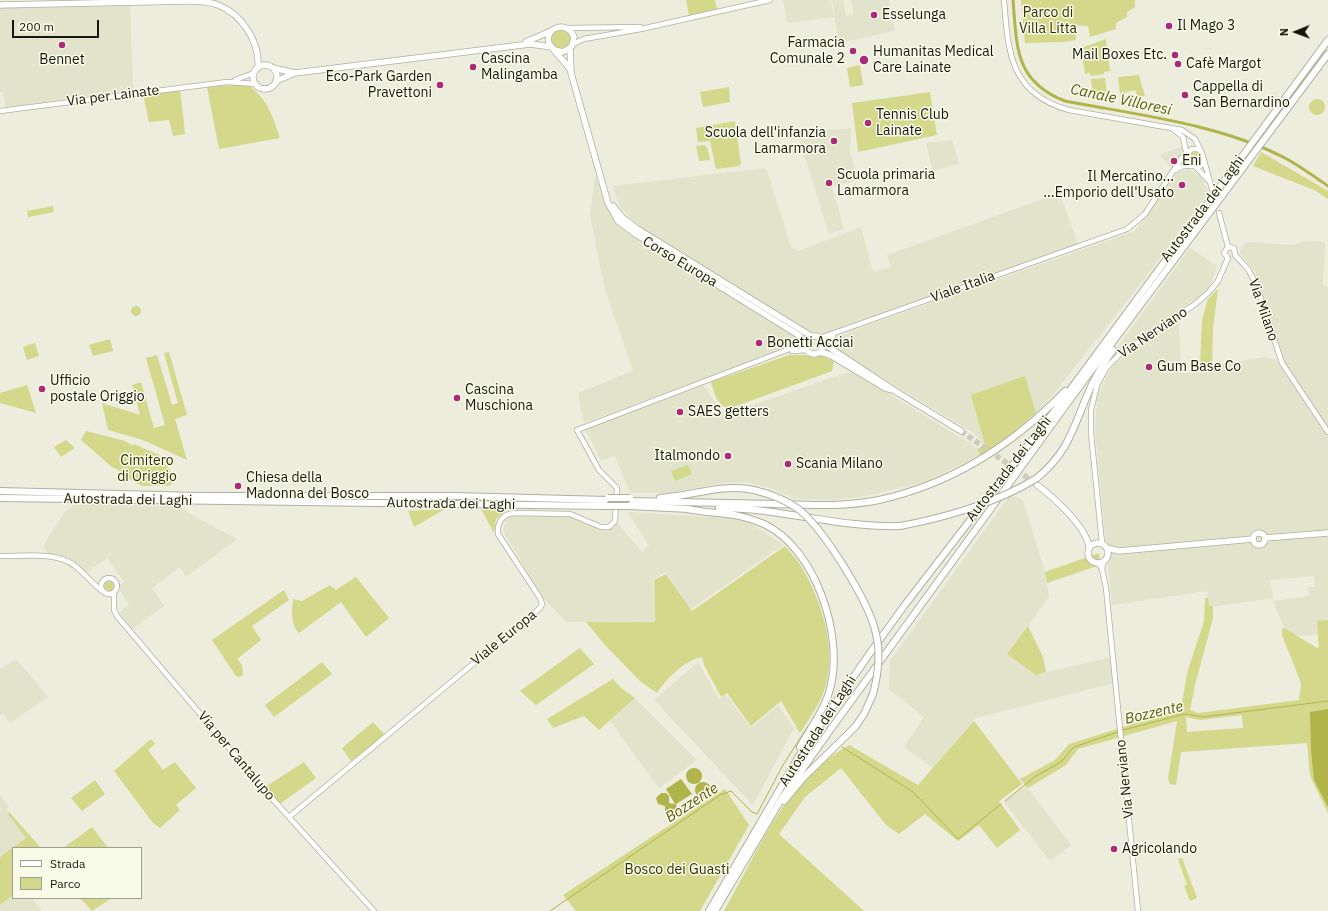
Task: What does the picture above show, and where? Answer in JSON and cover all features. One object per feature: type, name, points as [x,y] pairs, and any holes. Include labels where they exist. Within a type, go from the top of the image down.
[{"type":"highway","name":"Autostrada dei Laghi","points":[[709,911],[802,751],[823,719],[904,606],[1081,374],[1328,40]]},
{"type":"highway","name":"Autostrada dei Laghi","points":[[715,911],[782,798],[833,726],[1085,380],[1247,165],[1328,54]]},
{"type":"highway","points":[[687,509],[758,509],[851,524],[900,526],[946,515],[1011,492],[1037,478],[1058,457],[1068,442],[1098,372],[1142,305]]},
{"type":"highway","points":[[630,502],[830,505],[878,500],[919,489],[967,468],[1010,441],[1042,415],[1081,374]]},
{"type":"highway","points":[[630,502],[672,497],[718,488],[754,490],[784,500],[810,519],[826,541],[863,600],[874,625],[878,644],[878,665],[873,694],[864,714],[855,726],[802,778],[766,824]]},
{"type":"highway","name":"Autostrada dei Laghi","points":[[0,491],[191,495],[570,498],[630,502],[687,509]]},
{"type":"highway","name":"Autostrada dei Laghi","points":[[0,498],[607,501]]},
{"type":"highway","points":[[687,509],[742,515],[765,525],[787,539],[803,558],[816,581],[833,641],[834,672],[826,702],[737,859],[732,872]]},
{"type":"main road","points":[[0,4],[204,1],[219,5],[236,18],[251,36],[258,52],[276,74],[276,81]]},
{"type":"main road","points":[[258,52],[255,84],[260,88],[267,89],[276,81],[295,73],[518,45],[537,44],[563,52],[571,46],[574,37],[568,28],[559,27],[518,45]]},
{"type":"main road","points":[[552,31],[549,37],[553,49]]},
{"type":"main road","name":"Corso Europa","points":[[571,46],[571,73]]},
{"type":"main road","name":"Corso Europa","points":[[553,49],[563,60],[571,73],[608,203],[618,221],[637,235],[800,336],[805,343]]},
{"type":"main road","points":[[256,70],[264,65],[295,73]]},
{"type":"main road","name":"Corso Europa","points":[[594,151],[611,201],[616,210],[628,222],[811,336]]},
{"type":"main road","points":[[886,386],[811,336],[805,343],[806,350],[813,354],[820,352],[830,355],[895,391],[961,431]]},
{"type":"main road","points":[[820,352],[822,342]]},
{"type":"main road","points":[[1037,485],[1059,504],[1086,538],[1095,544],[1107,548],[1119,551],[1252,539]]},
{"type":"main road","points":[[1258,532],[1263,534],[1265,538],[1264,544],[1258,545],[1254,543],[1252,539],[1258,532]]},
{"type":"main road","points":[[1265,538],[1328,533]]},
{"type":"main road","points":[[1095,544],[1088,551],[1090,559],[1101,562],[1108,556],[1119,551]]},
{"type":"main road","points":[[1107,548],[1108,556]]},
{"type":"street","points":[[571,46],[584,39],[650,27],[770,0]]},
{"type":"street","points":[[1004,0],[1008,45],[1011,60],[1020,77],[1035,95],[1053,105],[1069,110],[1171,127],[1191,134],[1199,144],[1212,189]]},
{"type":"street","points":[[568,28],[650,27]]},
{"type":"street","name":"Via per Lainate","points":[[0,111],[227,82],[246,77],[256,70]]},
{"type":"street","name":"Via per Lainate","points":[[227,82],[255,84]]},
{"type":"street","points":[[1171,127],[1181,134],[1185,143],[1187,159],[1210,183]]},
{"type":"street","points":[[1187,153],[1194,148],[1202,153]]},
{"type":"street","name":"Viale Italia","points":[[822,342],[838,333],[1117,232],[1132,225],[1143,216],[1187,153]]},
{"type":"street","points":[[1174,171],[1183,166],[1202,165],[1204,159]]},
{"type":"street","points":[[1219,213],[1228,247],[1224,254],[1228,258],[1232,258],[1235,255],[1234,248],[1228,247]]},
{"type":"street","name":"Via Milano","points":[[1235,255],[1248,269],[1256,284],[1280,358],[1285,368],[1328,432]]},
{"type":"street","name":"Via Nerviano","points":[[1095,544],[1100,534],[1091,432],[1091,410],[1097,385],[1107,367],[1122,352],[1194,305],[1208,293],[1218,281],[1228,258]]},
{"type":"street","points":[[778,354],[805,343]]},
{"type":"street","points":[[778,354],[806,350]]},
{"type":"street","name":"Viale Europa","points":[[289,817],[540,608],[542,604],[540,598],[498,534],[499,522],[505,515],[514,513],[570,514],[601,528],[609,527],[616,521],[617,488],[599,470],[577,430],[778,354]]},
{"type":"street","points":[[0,556],[59,559],[74,565],[102,591],[108,594],[114,593]]},
{"type":"street","name":"Via Nerviano","points":[[1101,562],[1107,599],[1138,911]]},
{"type":"street","points":[[94,584],[107,578],[114,580],[117,586],[113,599]]},
{"type":"street","points":[[102,581],[102,591]]},
{"type":"street","name":"Via per Cantalupo","points":[[108,594],[113,599],[114,610],[117,616],[289,817],[374,911]]},
{"type":"shaded area","points":[[783,0],[831,0],[834,17],[787,23]]},
{"type":"shaded area","points":[[832,0],[843,0],[846,16],[854,15],[851,0],[889,0],[895,31],[839,43]]},
{"type":"shaded area","name":"Bennet","points":[[130,6],[133,90],[6,108],[3,92],[0,92],[0,8]]},
{"type":"shaded area","name":"Scuola primaria Lamarmora","points":[[851,128],[850,151],[858,180],[832,187],[844,229],[829,234],[805,157],[803,156],[798,133]]},
{"type":"shaded area","points":[[952,140],[959,164],[933,171],[926,143]]},
{"type":"shaded area","points":[[1185,145],[1187,152],[1174,171],[1160,155]]},
{"type":"shaded area","points":[[766,168],[791,247],[798,251],[861,227],[873,272],[891,267],[887,255],[1060,193],[1078,245],[827,335],[812,332],[778,315],[660,241],[630,218],[619,205],[613,186]]},
{"type":"shaded area","points":[[1189,169],[1201,177],[1209,192],[1142,282],[1051,397],[1036,413],[1025,376],[985,445],[974,433],[829,346],[838,338],[854,330],[1135,231],[1177,173]]},
{"type":"shaded area","points":[[595,175],[613,219],[641,243],[794,335],[800,343],[584,423],[578,393],[633,371],[604,286],[590,215]]},
{"type":"shaded area","points":[[1305,241],[1325,242],[1323,286],[1328,287],[1328,427],[1281,356],[1255,271],[1239,253],[1247,242],[1294,245]]},
{"type":"shaded area","points":[[1190,248],[1217,266],[1208,291],[1115,353],[1117,348]]},
{"type":"shaded area","points":[[1179,321],[1181,373],[1208,372],[1208,367],[1257,358],[1266,357],[1276,360],[1328,437],[1328,620],[1317,621],[1318,634],[1296,636],[1285,630],[1273,601],[1309,596],[1308,587],[1315,587],[1314,576],[1270,580],[1273,599],[1209,607],[1207,591],[1112,605],[1095,432],[1097,397],[1106,377],[1116,362]]},
{"type":"shaded area","points":[[854,372],[971,444],[977,449],[980,455],[925,482],[866,496],[834,500],[794,499],[773,489],[746,482],[720,483],[668,493],[630,493],[615,456],[601,460],[585,429],[703,385],[724,415],[839,375]]},
{"type":"shaded area","points":[[1010,495],[1023,500],[1045,572],[1049,597],[1007,654],[1036,675],[1111,657],[1114,683],[976,718],[933,768],[904,747],[924,717],[889,689],[890,661]]},
{"type":"shaded area","points":[[75,504],[180,505],[190,514],[237,539],[186,577],[180,567],[152,588],[164,606],[132,629],[119,612],[129,605],[120,591],[120,585],[124,582],[107,558],[86,573],[76,562],[67,557],[48,554],[44,549],[45,542],[64,513]]},
{"type":"shaded area","points":[[627,512],[744,519],[783,545],[691,609],[666,572],[653,579],[654,621],[567,622],[543,598],[503,531],[506,519],[512,515],[576,517],[600,530],[608,531],[617,523],[642,552],[649,545]]},
{"type":"shaded area","points":[[16,659],[48,697],[10,723],[3,714],[0,715],[0,669]]},
{"type":"shaded area","points":[[698,662],[719,699],[726,695],[751,728],[778,705],[794,728],[753,805],[654,700]]},
{"type":"shaded area","points":[[635,698],[697,760],[659,788],[610,721]]},
{"type":"shaded area","points":[[1328,709],[1328,807],[1314,780],[1311,750],[1310,712]]},
{"type":"shaded area","points":[[691,768],[697,768],[702,773],[700,782],[697,784],[691,784],[686,779],[686,773]]},
{"type":"shaded area","points":[[681,779],[692,794],[676,804],[678,813],[670,816],[665,812],[665,806],[658,804],[656,798],[661,793],[666,793],[669,796],[669,803],[675,804],[666,789]]},
{"type":"shaded area","points":[[700,782],[706,782],[711,787],[709,796],[706,798],[700,798],[695,793],[695,787]]},
{"type":"shaded area","points":[[1026,786],[1071,845],[1050,861],[1004,802]]},
{"type":"shaded area","points":[[0,794],[9,807],[7,809],[8,814],[26,838],[0,857]]},
{"type":"shaded area","points":[[12,896],[12,899],[33,899],[42,911],[0,911],[0,905]]},
{"type":"green space","points":[[686,0],[715,0],[717,9],[689,16]]},
{"type":"green space","name":"Parco di Villa Litta","points":[[1021,0],[1135,0],[1135,7],[1127,12],[1127,17],[1116,23],[1116,29],[1090,37],[1088,26],[1076,25],[1076,40],[1064,42],[1025,43]]},
{"type":"green space","points":[[557,30],[565,30],[570,35],[568,46],[565,48],[557,48],[552,43],[552,35]]},
{"type":"green space","points":[[1106,39],[1110,71],[1104,72],[1104,74],[1091,76],[1090,73],[1085,74],[1081,48]]},
{"type":"green space","points":[[860,65],[863,85],[850,87],[847,68]]},
{"type":"green space","points":[[1139,75],[1145,96],[1138,98],[1135,90],[1120,94],[1118,77]]},
{"type":"green space","points":[[1105,78],[1107,96],[1093,94],[1091,79]]},
{"type":"green space","points":[[247,84],[265,102],[280,138],[219,149],[207,87]]},
{"type":"green space","points":[[729,87],[730,102],[703,107],[700,92]]},
{"type":"green space","points":[[180,90],[185,134],[173,136],[169,120],[149,122],[143,94]]},
{"type":"green space","points":[[930,92],[937,135],[858,152],[852,103]]},
{"type":"green space","points":[[1317,99],[1324,104],[1325,107],[1320,114],[1317,115],[1310,110],[1309,107],[1314,100]]},
{"type":"green space","points":[[735,121],[741,164],[739,166],[716,169],[710,141],[698,142],[696,128]]},
{"type":"green space","points":[[704,145],[707,147],[710,160],[699,161],[696,146]]},
{"type":"green space","points":[[1194,152],[1198,152],[1200,153],[1200,161],[1194,162],[1191,159],[1191,155]]},
{"type":"green space","points":[[1261,152],[1328,191],[1328,199],[1314,190],[1253,166]]},
{"type":"green space","points":[[53,206],[54,212],[28,217],[27,211]]},
{"type":"green space","points":[[1218,289],[1213,328],[1212,364],[1200,366],[1202,320],[1208,299]]},
{"type":"green space","points":[[134,306],[138,306],[140,307],[140,315],[134,316],[131,313],[131,309]]},
{"type":"green space","points":[[110,339],[113,351],[93,356],[89,345]]},
{"type":"green space","points":[[35,343],[39,356],[27,360],[23,347]]},
{"type":"green space","points":[[169,352],[187,415],[175,419],[187,460],[143,440],[108,430],[102,403],[140,415],[132,385],[141,382],[154,428],[165,425],[146,358],[157,355],[172,405],[178,403],[164,353]]},
{"type":"green space","points":[[789,355],[805,355],[815,358],[823,355],[834,362],[832,371],[731,408],[723,406],[717,399],[711,382]]},
{"type":"green space","points":[[1025,376],[1036,413],[999,444],[980,455],[977,449],[985,445],[971,395]]},
{"type":"green space","points":[[27,385],[36,413],[0,403],[0,393]]},
{"type":"green space","name":"Cimitero di Origgio","points":[[86,431],[125,441],[133,446],[134,444],[159,455],[175,477],[170,486],[142,486],[119,473],[120,471],[112,467],[81,440]]},
{"type":"green space","points":[[66,440],[75,448],[61,457],[54,447]]},
{"type":"green space","points":[[688,465],[692,474],[675,481],[671,471]]},
{"type":"green space","points":[[445,509],[414,527],[408,511]]},
{"type":"green space","points":[[481,509],[508,509],[496,519],[494,533]]},
{"type":"green space","points":[[785,546],[800,565],[816,595],[826,626],[828,642],[828,673],[825,688],[811,717],[800,733],[781,701],[751,726],[727,693],[721,697],[704,665],[702,657],[689,662],[676,671],[657,693],[641,682],[605,645],[586,622],[655,622],[654,580],[666,574],[692,611]]},
{"type":"green space","points":[[1099,553],[1100,565],[1047,583],[1045,572]]},
{"type":"green space","points":[[356,577],[389,618],[366,637],[341,602],[299,633],[293,621],[293,599],[302,601],[330,585],[336,590]]},
{"type":"green space","points":[[107,581],[111,581],[113,582],[113,590],[107,591],[104,588],[104,584]]},
{"type":"green space","points":[[284,590],[289,600],[252,626],[261,640],[237,659],[242,665],[243,675],[240,677],[236,676],[212,640]]},
{"type":"green space","points":[[1205,598],[1208,598],[1209,606],[1213,606],[1213,618],[1195,685],[1190,710],[1198,713],[1299,700],[1301,683],[1282,635],[1282,629],[1284,628],[1317,648],[1319,647],[1317,621],[1328,620],[1328,813],[1310,776],[1307,743],[1181,752],[1176,785],[1170,784],[1168,779],[1177,721],[1078,749],[1066,765],[1028,788],[1020,779],[1055,760],[1069,744],[1181,709],[1187,673],[1204,621]],"holes":[[[1242,715],[1243,728],[1187,732],[1186,717],[1200,720]]]},
{"type":"green space","points":[[1028,626],[1043,657],[1046,672],[1036,675],[1007,654]]},
{"type":"green space","points":[[580,648],[594,664],[536,705],[520,691]]},
{"type":"green space","points":[[322,662],[332,674],[274,717],[265,705]]},
{"type":"green space","points":[[613,679],[620,687],[635,698],[599,730],[584,716],[553,728],[547,719]]},
{"type":"green space","points":[[974,721],[1022,784],[999,801],[1020,830],[997,848],[979,825],[958,841],[925,814],[899,834],[886,825],[841,768],[805,797],[779,834],[864,911],[724,911],[775,819],[806,778],[826,761],[849,745],[918,785]]},
{"type":"green space","points":[[373,722],[386,736],[351,761],[342,748]]},
{"type":"green space","points":[[151,739],[155,744],[148,750],[163,770],[175,762],[196,788],[176,805],[180,810],[160,828],[153,823],[114,771]]},
{"type":"green space","points":[[304,762],[316,778],[280,804],[265,787]]},
{"type":"green space","points":[[95,780],[105,794],[82,811],[71,798]]},
{"type":"green space","name":"Bosco dei Guasti","points":[[725,789],[749,825],[700,911],[576,911],[563,895]]},
{"type":"green space","points":[[9,812],[40,847],[14,847],[26,838],[8,814]]},
{"type":"green space","points":[[92,827],[107,847],[64,847]]},
{"type":"green space","points":[[12,848],[12,896],[0,905],[0,857]]},
{"type":"green space","points":[[1182,858],[1197,898],[1190,901],[1184,886],[1187,885],[1178,859]]},
{"type":"green space","points":[[81,899],[110,899],[92,911]]},
{"type":"waterway","name":"Canale Villoresi","points":[[1013,0],[1016,32],[1021,60],[1027,72],[1036,83],[1048,93],[1065,101],[1179,122],[1235,137],[1262,147],[1287,159],[1328,186]]},
{"type":"waterway","name":"Bozzente","points":[[1123,730],[1185,714],[1203,717],[1328,701]]},
{"type":"waterway","name":"Bozzente","points":[[550,911],[720,795],[731,791],[752,812],[757,814],[783,765],[808,726]]},
{"type":"waterway","name":"Bozzente","points":[[1005,801],[1036,776],[1061,762],[1074,747],[1118,732]]},
{"type":"waterway","name":"Bozzente","points":[[842,747],[913,792],[958,839],[1001,804]]},
{"type":"tunnel","points":[[961,431],[1035,483]]},
{"type":"place","name":"Esselunga","points":[[874,15]]},
{"type":"place","name":"Il Mago 3","points":[[1169,26]]},
{"type":"place","name":"Bennet","points":[[62,45]]},
{"type":"place","name":"Farmacia Comunale 2","points":[[853,51]]},
{"type":"place","name":"Mail Boxes Etc.","points":[[1175,55]]},
{"type":"place","name":"Humanitas Medical Care Lainate","points":[[864,60]]},
{"type":"place","name":"Cafè Margot","points":[[1178,64]]},
{"type":"place","name":"Cascina Malingamba","points":[[473,67]]},
{"type":"place","name":"Eco-Park Garden Pravettoni","points":[[440,85]]},
{"type":"place","name":"Cappella di San Bernardino","points":[[1185,95]]},
{"type":"place","name":"Tennis Club Lainate","points":[[868,123]]},
{"type":"place","name":"Scuola dell'infanzia Lamarmora","points":[[834,141]]},
{"type":"place","name":"Eni","points":[[1174,161]]},
{"type":"place","name":"Scuola primaria Lamarmora","points":[[829,183]]},
{"type":"place","name":"Il Mercatino... ...Emporio dell'Usato","points":[[1182,185]]},
{"type":"place","name":"Bonetti Acciai","points":[[759,343]]},
{"type":"place","name":"Gum Base Co","points":[[1149,367]]},
{"type":"place","name":"Ufficio postale Origgio","points":[[42,389]]},
{"type":"place","name":"Cascina Muschiona","points":[[457,398]]},
{"type":"place","name":"SAES getters","points":[[680,412]]},
{"type":"place","name":"Italmondo","points":[[728,456]]},
{"type":"place","name":"Scania Milano","points":[[788,464]]},
{"type":"place","name":"Chiesa della Madonna del Bosco","points":[[238,486]]},
{"type":"place","name":"Agricolando","points":[[1114,849]]}]
